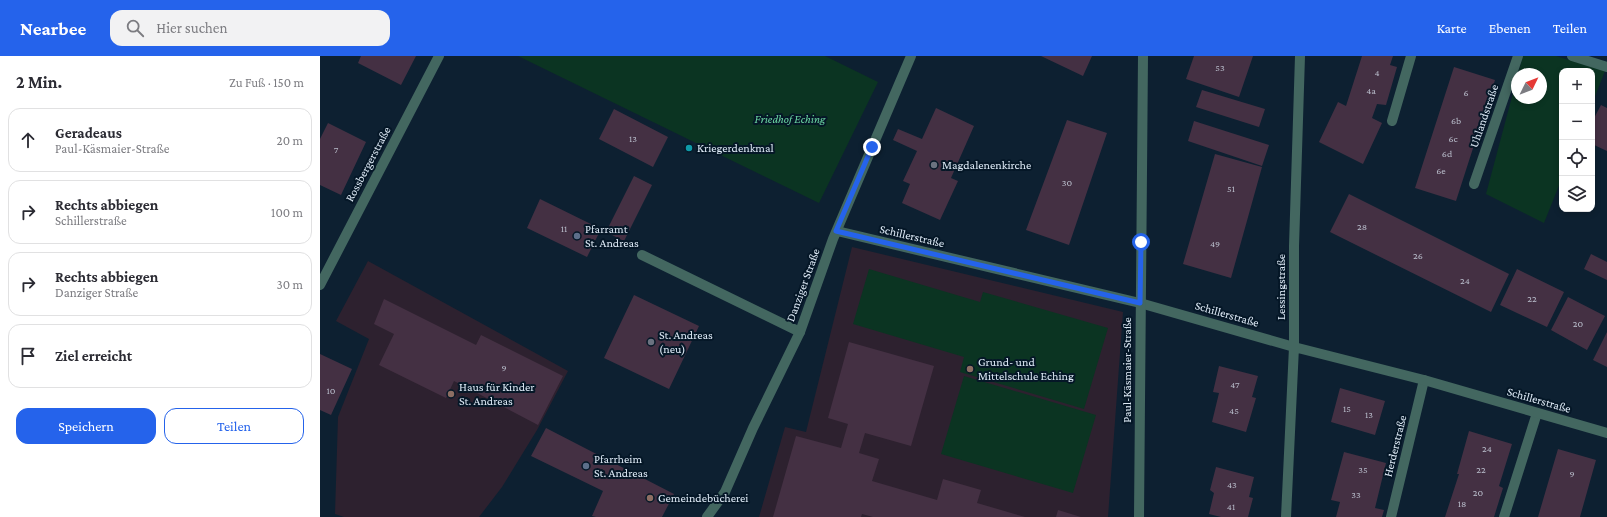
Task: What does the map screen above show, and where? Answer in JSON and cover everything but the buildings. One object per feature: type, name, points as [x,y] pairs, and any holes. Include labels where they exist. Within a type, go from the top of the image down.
[{"type":"street","name":"Rossbergerstraße","points":[[320,285],[440,56]]},
{"type":"street","name":"Danziger Straße","points":[[707,517],[725,492],[753,428],[800,332],[836,231],[911,56]]},
{"type":"street","name":"Paul-Käsmaier-Straße","points":[[1138,517],[1143,56]]},
{"type":"street","name":"Lessingstraße","points":[[1286,517],[1294,347],[1294,246],[1300,56]]},
{"type":"street","points":[[1392,121],[1411,56]]},
{"type":"street","name":"Uhlandstraße","points":[[1474,184],[1518,56]]},
{"type":"street","points":[[1572,56],[1607,67]]},
{"type":"street","name":"Schillerstraße","points":[[836,231],[1140,303],[1294,347],[1424,380],[1607,433]]},
{"type":"street","points":[[642,256],[800,332]]},
{"type":"street","name":"Herderstraße","points":[[1391,517],[1424,380]]},
{"type":"street","points":[[1504,517],[1537,413]]},
{"type":"shaded area","name":"Grund- und Mittelschule Eching","points":[[852,247],[1123,312],[1108,517],[759,517],[785,427],[806,432]]},
{"type":"shaded area","name":"Haus für Kinder St. Andreas","points":[[368,261],[568,371],[537,430],[502,487],[479,517],[344,517],[335,514],[338,417],[369,339],[336,321]]},
{"type":"green space","name":"Friedhof Eching","points":[[518,56],[825,56],[878,82],[819,203]]},
{"type":"green space","points":[[1523,56],[1556,56],[1605,71],[1595,96],[1595,68],[1559,68],[1559,186],[1544,223],[1486,194],[1511,100],[1511,104],[1547,104],[1547,68],[1520,68]]},
{"type":"green space","points":[[869,269],[980,302],[983,292],[1108,328],[1084,409],[960,372],[964,357],[853,324]]},
{"type":"green space","points":[[964,376],[1096,415],[1073,493],[941,454]]},
{"type":"place","name":"Kriegerdenkmal","points":[[689,148]]},
{"type":"place","name":"Magdalenenkirche","points":[[934,165]]},
{"type":"place","name":"Pfarramt St. Andreas","points":[[577,236]]},
{"type":"place","name":"St. Andreas (neu)","points":[[651,342]]},
{"type":"place","name":"Grund- und Mittelschule Eching","points":[[970,369]]},
{"type":"place","name":"Haus für Kinder St. Andreas","points":[[451,394]]},
{"type":"place","name":"Pfarrheim St. Andreas","points":[[586,466]]},
{"type":"place","name":"Gemeindebücherei","points":[[650,498]]},
{"type":"route","points":[[872,147],[836,231],[1140,303],[1141,242]]}]
